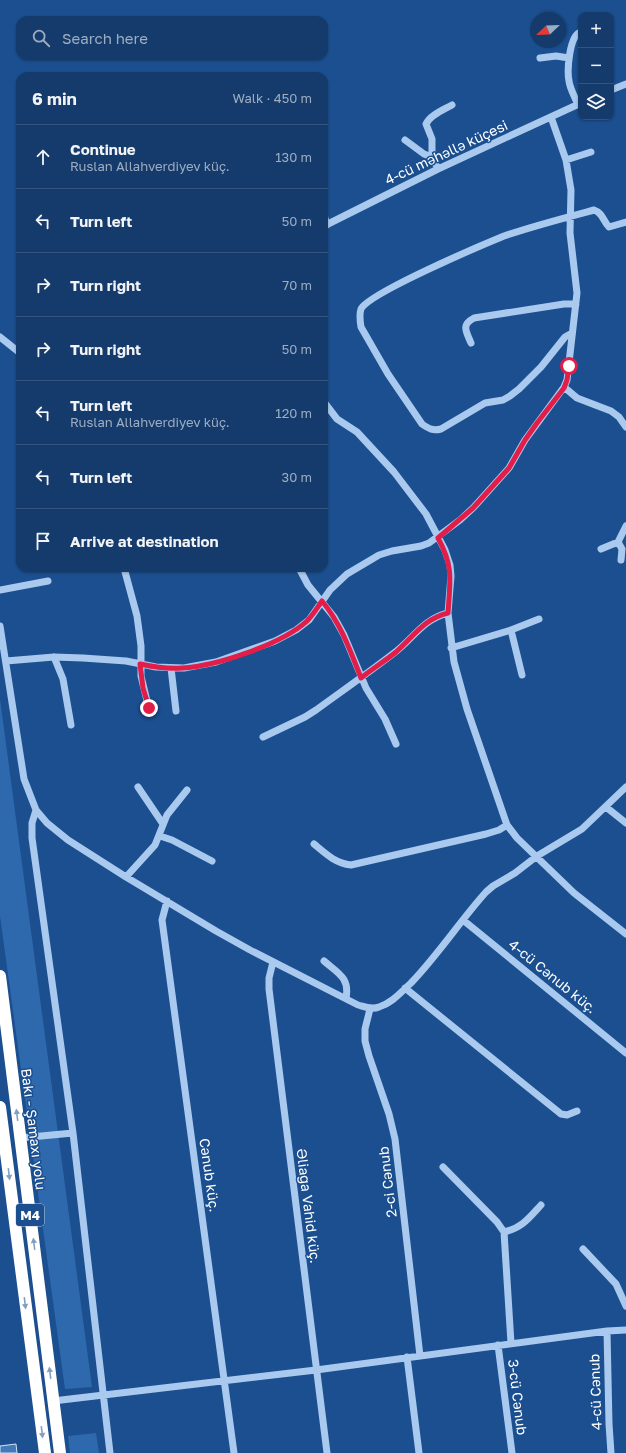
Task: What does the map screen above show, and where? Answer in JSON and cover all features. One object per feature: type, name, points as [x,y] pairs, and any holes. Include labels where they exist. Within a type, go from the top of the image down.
[{"type":"highway","name":"Bakı - Şamaxı yolu","points":[[0,976],[60,1453]]},
{"type":"highway","name":"M4","points":[[0,1107],[45,1453]]},
{"type":"street","points":[[578,33],[573,39],[569,58],[569,82],[578,102]]},
{"type":"street","points":[[540,58],[556,56],[569,58]]},
{"type":"street","points":[[614,89],[626,84]]},
{"type":"street","name":"4-cü məhəllə küçesi","points":[[328,224],[438,169],[578,104]]},
{"type":"street","points":[[438,169],[432,157],[432,139],[426,124],[428,120],[436,114],[452,105]]},
{"type":"street","points":[[6,661],[54,657],[126,661],[156,667],[184,668],[216,662],[259,648],[275,641],[303,624],[337,583],[360,565],[392,550],[421,546],[429,543],[438,538],[473,508],[509,468],[525,440],[564,388],[567,380],[576,304],[577,282],[570,233],[570,190],[566,160],[551,117]]},
{"type":"street","points":[[405,140],[424,154],[432,157]]},
{"type":"street","points":[[566,160],[591,152]]},
{"type":"street","points":[[572,333],[565,337],[541,367],[510,396],[503,400],[486,403],[441,429],[435,430],[429,429],[422,424],[388,374],[361,327],[359,319],[362,308],[368,302],[390,288],[498,239],[594,210],[601,214],[609,227],[626,222]]},
{"type":"street","points":[[471,343],[465,328],[468,321],[474,318],[576,304]]},
{"type":"street","points":[[0,337],[16,350]]},
{"type":"street","points":[[564,388],[577,398],[611,411],[619,417],[626,427]]},
{"type":"street","points":[[328,407],[337,419],[357,432],[394,472],[433,525],[445,550],[450,565],[451,576],[448,613],[451,648],[466,709],[507,825],[517,838],[574,893],[626,934]]},
{"type":"street","points":[[601,549],[618,542],[626,526]]},
{"type":"street","points":[[618,542],[622,549],[621,560]]},
{"type":"street","points":[[125,572],[137,616],[141,646],[140,664],[143,688],[149,708]]},
{"type":"street","points":[[301,572],[308,585],[334,617],[344,636],[361,678],[385,719],[396,744]]},
{"type":"street","points":[[0,590],[48,581]]},
{"type":"street","points":[[263,737],[305,717],[396,652],[428,621],[438,615],[448,613]]},
{"type":"street","points":[[451,648],[511,630],[538,619]]},
{"type":"street","points":[[0,626],[24,779],[36,810],[46,823],[68,840],[126,877],[216,931],[273,962],[358,1005],[370,1009],[388,1004],[420,973],[486,892],[515,873],[537,856],[582,829],[626,787]]},
{"type":"street","points":[[511,630],[522,675]]},
{"type":"street","points":[[54,657],[63,679],[71,725]]},
{"type":"street","points":[[171,668],[176,711]]},
{"type":"street","points":[[138,787],[163,824]]},
{"type":"street","points":[[126,877],[155,845],[160,836],[167,815],[187,790]]},
{"type":"street","points":[[606,807],[626,822]]},
{"type":"street","points":[[36,810],[32,823],[32,838],[73,1133],[102,1395],[110,1453]]},
{"type":"street","points":[[314,844],[334,860],[342,864],[351,865],[486,834],[499,830],[507,825]]},
{"type":"street","points":[[160,836],[172,840],[212,861]]},
{"type":"street","name":"Cənub küç.","points":[[167,901],[162,920],[234,1453]]},
{"type":"street","name":"4-cü Cənub küç.","points":[[463,920],[626,1053]]},
{"type":"street","points":[[324,961],[343,977],[347,984],[348,990],[346,998]]},
{"type":"street","name":"Əliağa Vahid küç.","points":[[273,962],[269,978],[269,989],[327,1453]]},
{"type":"street","points":[[405,988],[561,1114],[567,1115],[577,1111]]},
{"type":"street","name":"2-ci Cənub","points":[[370,1009],[365,1029],[365,1041],[389,1114],[395,1139],[420,1356]]},
{"type":"street","points":[[20,1138],[73,1133]]},
{"type":"street","points":[[443,1167],[497,1222],[504,1232],[511,1343]]},
{"type":"street","points":[[504,1232],[513,1230],[522,1225],[540,1205]]},
{"type":"street","points":[[583,1249],[616,1284],[626,1306]]},
{"type":"street","points":[[53,1401],[316,1370],[511,1343],[626,1330]]},
{"type":"street","name":"4-cü Cənub","points":[[607,1331],[611,1453]]},
{"type":"street","name":"3-cü Cənub","points":[[498,1345],[512,1453]]},
{"type":"street","points":[[407,1357],[419,1453]]},
{"type":"shaded area","points":[[0,699],[92,1387],[65,1389],[0,916]]},
{"type":"shaded area","points":[[96,1433],[99,1453],[70,1453],[68,1436]]},
{"type":"building","points":[[16,1444],[17,1453],[0,1453],[0,1446]]},
{"type":"route","points":[[149,708],[143,688],[140,664],[156,667],[184,668],[204,665],[234,657],[259,648],[296,630],[309,620],[322,601],[334,617],[344,636],[361,678],[396,652],[428,621],[438,615],[448,613],[451,576],[450,565],[445,550],[438,538],[473,508],[509,468],[525,440],[564,388],[569,366]]}]
